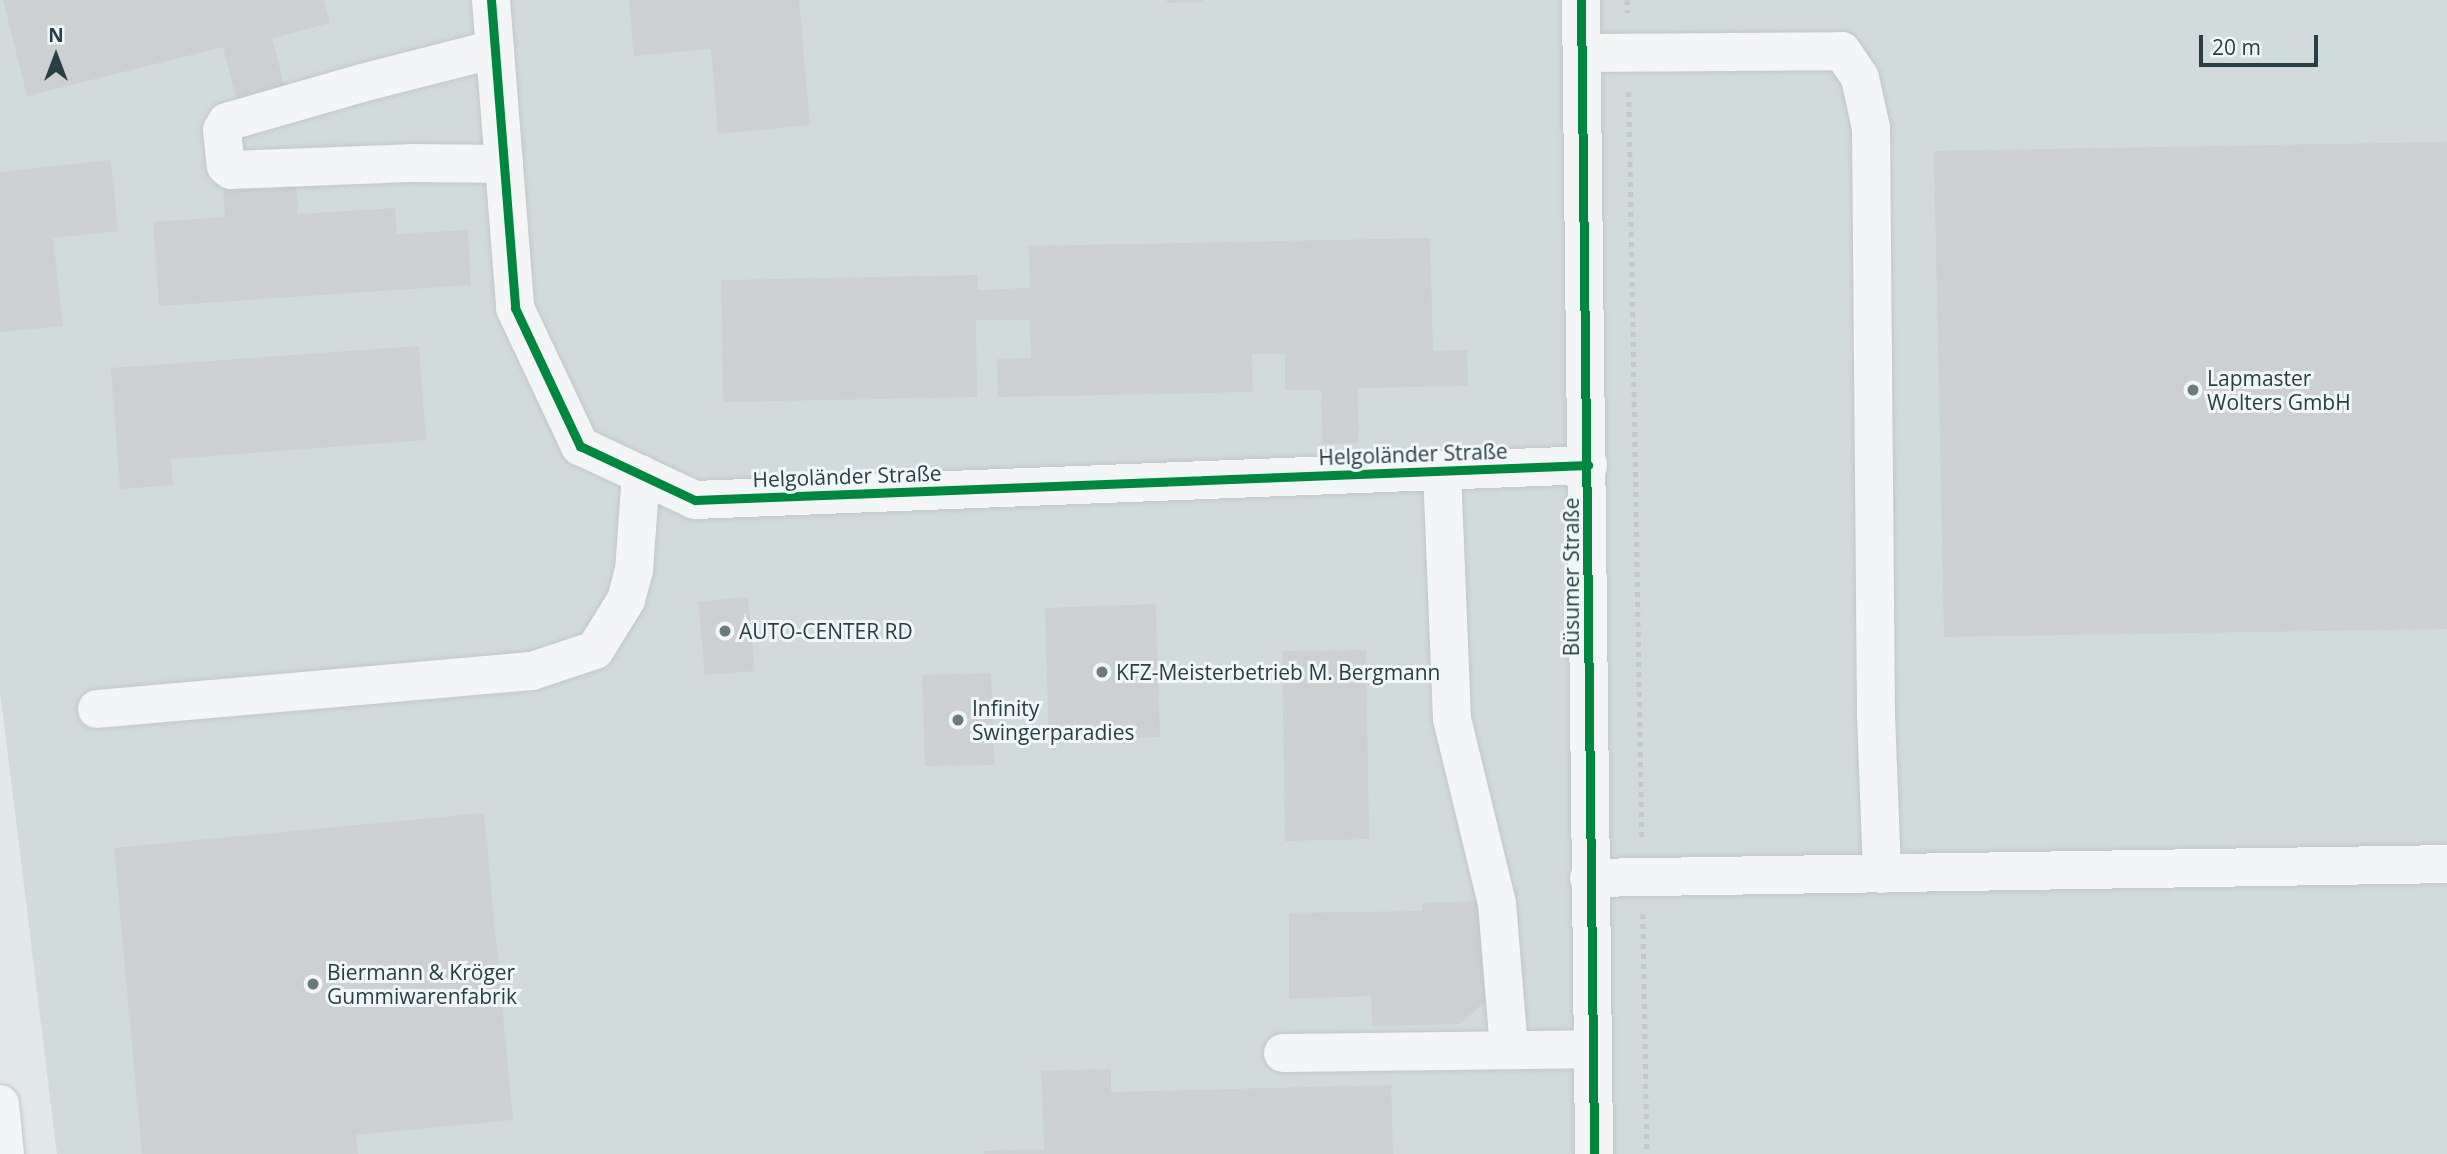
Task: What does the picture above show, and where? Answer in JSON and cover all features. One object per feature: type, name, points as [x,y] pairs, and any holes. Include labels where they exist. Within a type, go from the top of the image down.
[{"type":"street","name":"Helgoländer Straße","points":[[491,0],[515,308],[580,446],[695,500],[1588,465]]},
{"type":"street","name":"Büsumer Straße","points":[[1581,0],[1594,1154]]},
{"type":"street","points":[[495,49],[227,122],[222,130],[226,166],[231,170],[410,163],[504,164]]},
{"type":"street","points":[[1582,52],[1842,51],[1860,78],[1871,128],[1876,716],[1882,874]]},
{"type":"street","points":[[1442,470],[1452,719],[1497,903],[1509,1050]]},
{"type":"street","points":[[97,709],[532,671],[595,649],[626,600],[634,571],[641,474]]},
{"type":"street","points":[[1589,878],[2447,864]]},
{"type":"street","points":[[1283,1053],[1592,1049]]},
{"type":"street","points":[[0,1104],[5,1154]]},
{"type":"path","points":[[1628,0],[1647,1154]]},
{"type":"shaded area","points":[[0,0],[2447,0],[2447,1154],[57,1154],[0,691]]},
{"type":"building","points":[[3,0],[324,0],[330,23],[272,38],[285,88],[237,101],[223,47],[27,96]]},
{"type":"building","points":[[629,0],[799,0],[810,125],[718,134],[711,49],[634,56]]},
{"type":"building","points":[[1167,0],[1202,0],[1202,2],[1167,3]]},
{"type":"building","name":"Lapmaster Wolters GmbH","points":[[2447,142],[2447,629],[1944,637],[1934,151]]},
{"type":"building","points":[[111,160],[118,231],[53,238],[63,326],[0,332],[0,172]]},
{"type":"building","points":[[296,181],[298,214],[395,208],[397,234],[468,230],[471,285],[159,306],[153,222],[225,217],[223,186]]},
{"type":"building","points":[[1430,238],[1433,351],[1467,350],[1468,386],[1358,388],[1359,443],[1322,444],[1321,390],[1285,390],[1285,354],[1252,354],[1253,392],[998,397],[997,359],[1031,358],[1030,320],[976,320],[977,397],[723,402],[721,280],[977,275],[978,290],[1030,288],[1029,246]]},
{"type":"building","points":[[419,346],[426,440],[171,459],[173,485],[120,489],[111,368]]},
{"type":"building","points":[[748,597],[755,671],[705,675],[698,602]]},
{"type":"building","name":"KFZ-Meisterbetrieb M. Bergmann","points":[[1156,604],[1160,737],[1049,740],[1045,608]]},
{"type":"building","points":[[1366,650],[1369,839],[1285,841],[1282,651]]},
{"type":"building","name":"Infinity Swingerparadies","points":[[991,673],[994,765],[925,766],[922,675]]},
{"type":"building","name":"Biermann & Kröger Gummiwarenfabrik","points":[[484,813],[513,1120],[356,1135],[358,1154],[142,1154],[114,848]]},
{"type":"building","points":[[1485,901],[1489,998],[1460,1024],[1372,1026],[1371,996],[1289,999],[1289,913],[1422,911],[1422,903]]},
{"type":"building","points":[[1111,1069],[1111,1092],[1391,1085],[1393,1154],[984,1154],[984,1151],[1044,1149],[1041,1071]]},
{"type":"cycle path","points":[[491,0],[515,308],[580,446],[695,500],[1588,465]]},
{"type":"cycle path","points":[[1581,0],[1594,1154]]},
{"type":"place","name":"Lapmaster Wolters GmbH","points":[[2193,390]]},
{"type":"place","name":"AUTO-CENTER RD","points":[[725,631]]},
{"type":"place","name":"KFZ-Meisterbetrieb M. Bergmann","points":[[1102,672]]},
{"type":"place","name":"Infinity Swingerparadies","points":[[958,720]]},
{"type":"place","name":"Biermann & Kröger Gummiwarenfabrik","points":[[313,984]]}]
